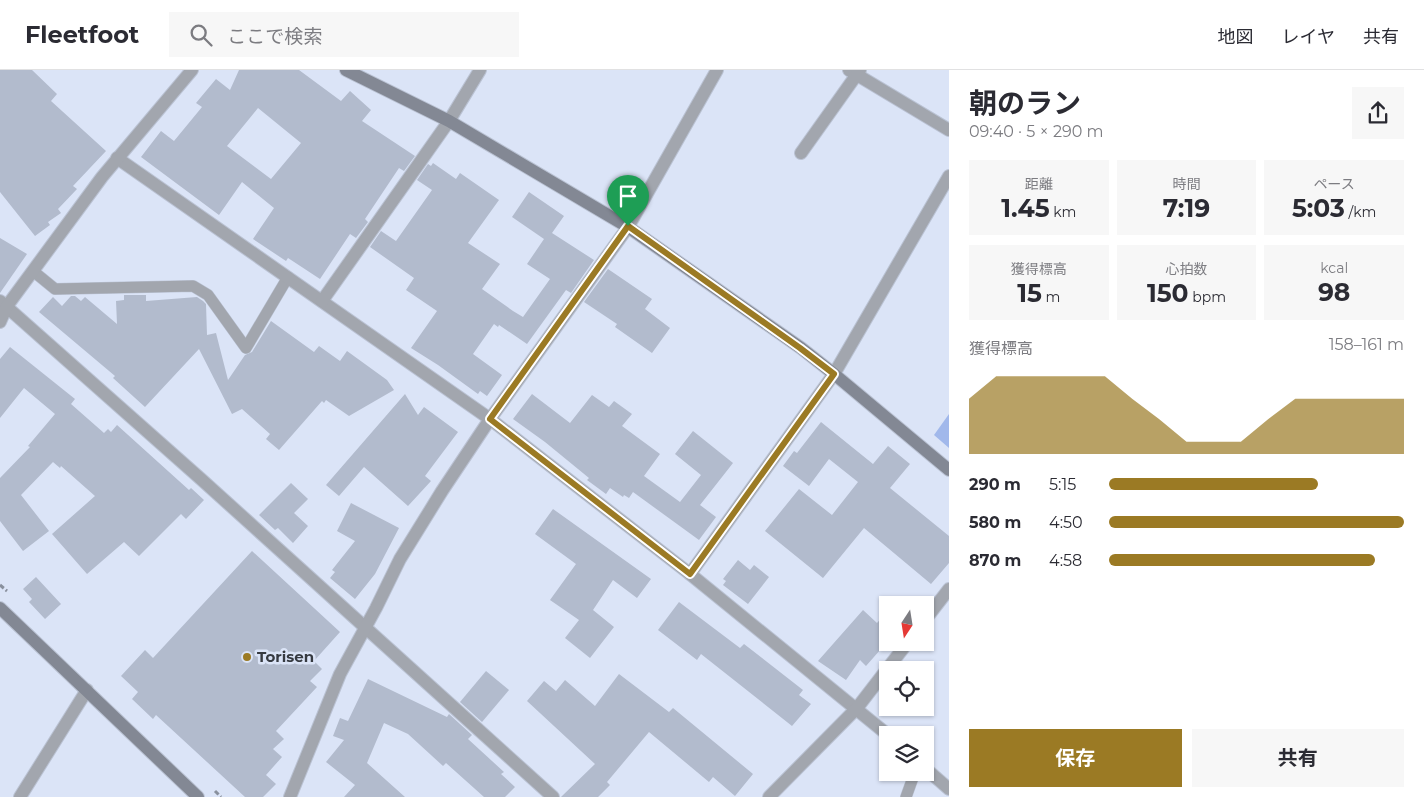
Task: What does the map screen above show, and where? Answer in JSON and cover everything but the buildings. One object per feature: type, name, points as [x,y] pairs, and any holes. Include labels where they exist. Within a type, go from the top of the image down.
[{"type":"street","points":[[0,322],[4,303],[33,271],[117,158],[192,70]]},
{"type":"street","points":[[346,70],[449,121],[628,226],[800,348],[949,470]]},
{"type":"street","points":[[322,301],[449,121],[480,70]]},
{"type":"street","points":[[290,797],[340,674],[404,552],[490,419],[628,226],[717,70]]},
{"type":"street","points":[[801,153],[856,72],[949,130]]},
{"type":"street","points":[[117,158],[490,419],[690,574],[879,727]]},
{"type":"street","points":[[690,574],[834,374],[949,176]]},
{"type":"street","points":[[4,303],[553,797]]},
{"type":"street","points":[[934,608],[949,589]]},
{"type":"street","points":[[0,608],[198,797]]},
{"type":"street","points":[[769,797],[857,708],[901,651]]},
{"type":"street","points":[[20,797],[87,690]]},
{"type":"street","points":[[934,776],[949,789]]},
{"type":"lane","points":[[33,271],[55,289],[193,286],[208,295],[246,348],[288,278]]},
{"type":"lane","points":[[906,797],[912,781]]},
{"type":"shaded area","points":[[949,414],[949,448],[934,435]]},
{"type":"place","name":"Torisen","points":[[247,657]]},
{"type":"route","points":[[628,226],[834,374],[690,574],[490,419],[628,226]]}]
